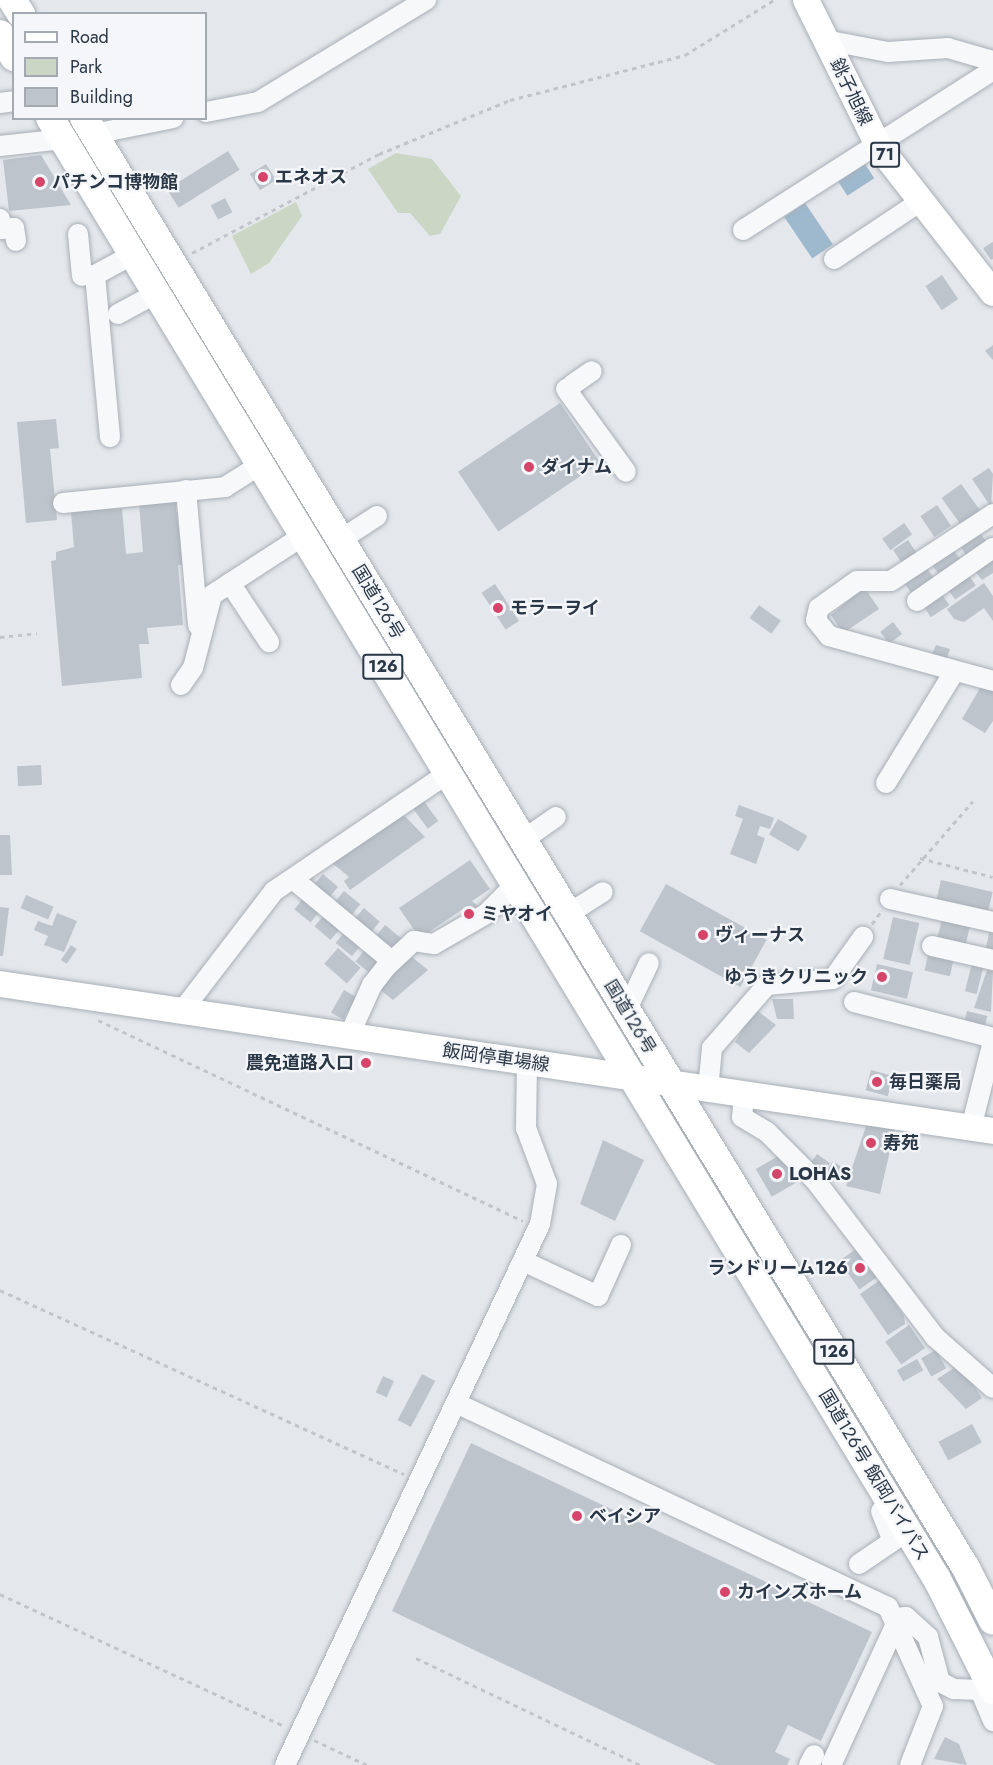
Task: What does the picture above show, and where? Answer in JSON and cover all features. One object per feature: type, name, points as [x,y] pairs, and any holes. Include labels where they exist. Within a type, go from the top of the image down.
[{"type":"highway","points":[[0,34],[12,54]]},
{"type":"highway","name":"国道126号","points":[[89,126],[671,1084]]},
{"type":"highway","name":"国道126号","points":[[57,129],[155,294],[634,1079]]},
{"type":"highway","name":"国道126号 飯岡バイパス","points":[[634,1079],[937,1579],[993,1690]]},
{"type":"highway","name":"国道126号 飯岡バイパス","points":[[671,1084],[960,1558],[993,1621]]},
{"type":"main road","name":"銚子旭線","points":[[806,0],[879,147],[993,292]]},
{"type":"main road","name":"飯岡停車場線","points":[[0,984],[982,1129]]},
{"type":"street","points":[[207,112],[258,102],[426,0]]},
{"type":"street","points":[[825,40],[888,52],[948,48],[993,61]]},
{"type":"street","points":[[743,230],[879,147],[993,70]]},
{"type":"street","points":[[89,126],[152,120]]},
{"type":"street","points":[[0,146],[57,129]]},
{"type":"street","points":[[834,259],[921,201]]},
{"type":"street","points":[[0,219],[1,230],[15,228],[16,240]]},
{"type":"street","points":[[78,234],[89,276],[110,437]]},
{"type":"street","points":[[89,276],[132,255]]},
{"type":"street","points":[[118,314],[155,294]]},
{"type":"street","points":[[592,371],[569,387],[626,472]]},
{"type":"street","points":[[63,502],[225,487],[260,465]]},
{"type":"street","points":[[186,490],[199,635]]},
{"type":"street","points":[[993,514],[891,581],[857,581],[819,608],[816,620],[829,636],[993,681]]},
{"type":"street","points":[[340,540],[377,516]]},
{"type":"street","points":[[181,685],[193,668],[199,635],[212,595],[303,536]]},
{"type":"street","points":[[917,601],[993,548]]},
{"type":"street","points":[[230,583],[269,642]]},
{"type":"street","points":[[886,783],[954,672]]},
{"type":"street","points":[[182,1011],[274,891],[365,823],[448,773]]},
{"type":"street","points":[[523,840],[556,817]]},
{"type":"street","points":[[293,879],[387,957]]},
{"type":"street","points":[[349,1036],[372,985],[387,966],[414,941],[434,944],[479,918],[516,884]]},
{"type":"street","points":[[568,914],[603,892]]},
{"type":"street","points":[[890,899],[993,922]]},
{"type":"street","points":[[708,1090],[712,1048],[767,985],[833,979],[863,937]]},
{"type":"street","points":[[932,946],[993,960]]},
{"type":"street","points":[[627,1011],[649,963]]},
{"type":"street","points":[[854,1002],[993,1040],[982,1129]]},
{"type":"street","points":[[285,1765],[538,1228],[547,1184],[526,1128],[527,1063]]},
{"type":"street","points":[[744,1095],[742,1117],[815,1180],[935,1336],[993,1388]]},
{"type":"street","points":[[523,1261],[598,1296],[621,1245]]},
{"type":"street","points":[[800,1351],[817,1400],[892,1531],[889,1547],[859,1564]]},
{"type":"street","points":[[456,1403],[888,1607],[896,1620],[933,1706],[910,1765]]},
{"type":"street","points":[[818,1761],[896,1620],[906,1617],[928,1637],[940,1682],[954,1689],[980,1690],[993,1721]]},
{"type":"path","points":[[171,261],[379,154],[510,100],[685,55],[774,0]]},
{"type":"path","points":[[0,637],[37,633]]},
{"type":"path","points":[[863,937],[920,858],[973,801]]},
{"type":"path","points":[[920,858],[993,877]]},
{"type":"path","points":[[96,1018],[538,1228]]},
{"type":"path","points":[[0,1290],[419,1481]]},
{"type":"path","points":[[0,1594],[367,1765]]},
{"type":"path","points":[[416,1658],[640,1765]]},
{"type":"green space","points":[[396,153],[432,159],[461,196],[440,234],[430,236],[410,213],[398,213],[368,169]]},
{"type":"green space","points":[[296,202],[302,216],[269,263],[251,274],[232,236]]},
{"type":"water","points":[[865,164],[874,178],[847,196],[838,181]]},
{"type":"water","points":[[805,203],[833,244],[812,258],[784,217]]},
{"type":"building","points":[[228,151],[240,170],[179,208],[167,189]]},
{"type":"building","points":[[41,155],[71,205],[9,211],[3,160]]},
{"type":"building","points":[[266,164],[276,180],[260,190],[250,174]]},
{"type":"building","points":[[225,198],[232,212],[218,220],[211,205]]},
{"type":"building","points":[[993,242],[993,259],[991,260],[983,248]]},
{"type":"building","points":[[942,275],[958,299],[942,310],[925,286]]},
{"type":"building","points":[[993,345],[993,360],[985,351]]},
{"type":"building","name":"ダイナム","points":[[560,403],[600,463],[498,531],[458,472]]},
{"type":"building","points":[[56,419],[59,448],[50,449],[57,520],[26,523],[17,422]]},
{"type":"building","points":[[989,468],[993,474],[991,507],[972,479]]},
{"type":"building","points":[[961,484],[981,512],[962,526],[942,498]]},
{"type":"building","points":[[175,500],[184,565],[178,565],[183,625],[147,628],[149,644],[139,644],[142,678],[62,686],[51,561],[56,560],[56,552],[74,547],[71,512],[122,508],[126,554],[143,552],[139,503]]},
{"type":"building","points":[[937,505],[951,526],[934,537],[920,516]]},
{"type":"building","points":[[904,523],[912,534],[890,550],[882,539]]},
{"type":"building","points":[[978,530],[987,543],[968,557],[958,544]]},
{"type":"building","points":[[908,540],[918,555],[903,565],[893,550]]},
{"type":"building","points":[[952,548],[961,561],[940,576],[931,563]]},
{"type":"building","points":[[993,556],[993,573],[982,580],[974,570]]},
{"type":"building","points":[[925,566],[934,578],[912,594],[903,582]]},
{"type":"building","points":[[968,574],[976,586],[955,600],[947,588]]},
{"type":"building","points":[[984,583],[993,596],[993,621],[984,608],[964,622],[954,619],[947,609]]},
{"type":"building","points":[[495,584],[519,621],[506,630],[482,593]]},
{"type":"building","points":[[864,587],[879,609],[843,633],[831,615]]},
{"type":"building","points":[[940,591],[949,605],[931,617],[922,603]]},
{"type":"building","points":[[759,605],[781,621],[771,634],[750,618]]},
{"type":"building","points":[[893,622],[902,634],[889,644],[880,632]]},
{"type":"building","points":[[936,645],[950,649],[945,664],[929,660]]},
{"type":"building","points":[[983,683],[993,685],[993,721],[985,733],[962,719]]},
{"type":"building","points":[[41,765],[42,785],[18,786],[17,766]]},
{"type":"building","points":[[423,800],[438,821],[428,829],[412,808]]},
{"type":"building","points":[[739,805],[774,818],[770,829],[760,826],[757,835],[765,838],[756,864],[730,854],[743,819],[735,816]]},
{"type":"building","points":[[401,812],[425,837],[350,890],[344,881],[349,877],[331,862]]},
{"type":"building","points":[[778,819],[807,836],[798,852],[769,835]]},
{"type":"building","points":[[0,835],[10,835],[12,875],[0,875]]},
{"type":"building","points":[[470,860],[490,889],[472,901],[483,911],[470,920],[463,909],[420,938],[399,908]]},
{"type":"building","points":[[323,874],[338,887],[326,901],[311,888]]},
{"type":"building","points":[[941,880],[993,892],[988,910],[937,899]]},
{"type":"building","name":"ヴィーナス","points":[[666,884],[767,940],[740,987],[640,931]]},
{"type":"building","points":[[344,891],[360,904],[348,919],[332,906]]},
{"type":"building","points":[[26,895],[54,907],[48,920],[21,908]]},
{"type":"building","points":[[305,896],[321,909],[311,922],[294,909]]},
{"type":"building","points":[[0,907],[9,908],[3,956],[0,956]]},
{"type":"building","points":[[364,908],[380,922],[367,936],[352,922]]},
{"type":"building","points":[[327,912],[343,926],[330,940],[315,926]]},
{"type":"building","points":[[57,913],[77,921],[64,952],[44,945],[48,936],[34,930],[38,921],[52,926]]},
{"type":"building","points":[[943,915],[971,922],[965,946],[937,939]]},
{"type":"building","points":[[893,917],[919,923],[910,965],[883,959]]},
{"type":"building","points":[[385,925],[401,938],[389,953],[373,940]]},
{"type":"building","points":[[347,929],[363,942],[352,956],[336,943]]},
{"type":"building","points":[[990,929],[993,929],[993,949],[986,948]]},
{"type":"building","points":[[71,945],[77,949],[67,964],[61,960]]},
{"type":"building","points":[[368,946],[384,959],[372,975],[355,962]]},
{"type":"building","points":[[338,948],[361,968],[347,984],[324,964]]},
{"type":"building","points":[[929,951],[954,957],[950,976],[925,970]]},
{"type":"building","points":[[412,957],[428,970],[393,1000],[378,988]]},
{"type":"building","points":[[972,963],[984,966],[977,994],[965,991]]},
{"type":"building","points":[[877,964],[913,972],[907,999],[871,990]]},
{"type":"building","points":[[987,970],[993,971],[991,1012],[974,1008]]},
{"type":"building","points":[[344,990],[356,997],[343,1020],[331,1013]]},
{"type":"building","points":[[772,999],[793,999],[794,1019],[777,1019]]},
{"type":"building","points":[[755,1009],[776,1025],[749,1053],[735,1042]]},
{"type":"building","points":[[967,1011],[987,1016],[984,1030],[964,1025]]},
{"type":"building","points":[[871,1070],[893,1076],[888,1096],[866,1090]]},
{"type":"building","points":[[867,1123],[895,1129],[880,1194],[846,1186]]},
{"type":"building","points":[[603,1140],[644,1160],[615,1221],[580,1204]]},
{"type":"building","points":[[817,1154],[830,1163],[824,1171],[811,1162]]},
{"type":"building","points":[[780,1155],[796,1183],[772,1197],[756,1169]]},
{"type":"building","points":[[833,1161],[843,1168],[835,1179],[826,1172]]},
{"type":"building","points":[[859,1247],[879,1276],[859,1289],[839,1261]]},
{"type":"building","points":[[880,1280],[904,1316],[905,1324],[888,1335],[860,1294]]},
{"type":"building","points":[[909,1325],[925,1348],[901,1365],[885,1342]]},
{"type":"building","points":[[936,1350],[946,1368],[931,1377],[921,1358]]},
{"type":"building","points":[[917,1359],[923,1370],[903,1382],[897,1370]]},
{"type":"building","points":[[960,1364],[982,1398],[966,1409],[937,1379]]},
{"type":"building","points":[[422,1374],[435,1381],[411,1427],[398,1420]]},
{"type":"building","points":[[383,1376],[394,1381],[387,1397],[376,1392]]},
{"type":"building","points":[[972,1424],[982,1443],[948,1460],[938,1442]]},
{"type":"building","points":[[471,1443],[872,1632],[821,1741],[788,1725],[775,1752],[790,1759],[787,1765],[717,1765],[392,1611]]},
{"type":"building","points":[[945,1737],[959,1744],[967,1765],[934,1759]]},
{"type":"place","name":"エネオス","points":[[263,177]]},
{"type":"place","name":"パチンコ博物館","points":[[40,182]]},
{"type":"place","name":"ダイナム","points":[[529,467]]},
{"type":"place","name":"モラーヲイ","points":[[498,608]]},
{"type":"place","name":"ミヤオイ","points":[[469,914]]},
{"type":"place","name":"ヴィーナス","points":[[703,935]]},
{"type":"place","name":"ゆうきクリニック","points":[[882,977]]},
{"type":"place","name":"農免道路入口","points":[[366,1063]]},
{"type":"place","name":"毎日薬局","points":[[877,1082]]},
{"type":"place","name":"寿苑","points":[[871,1143]]},
{"type":"place","name":"LOHAS","points":[[777,1174]]},
{"type":"place","name":"ランドリーム126","points":[[860,1268]]},
{"type":"place","name":"ベイシア","points":[[577,1516]]},
{"type":"place","name":"カインズホーム","points":[[725,1592]]}]
